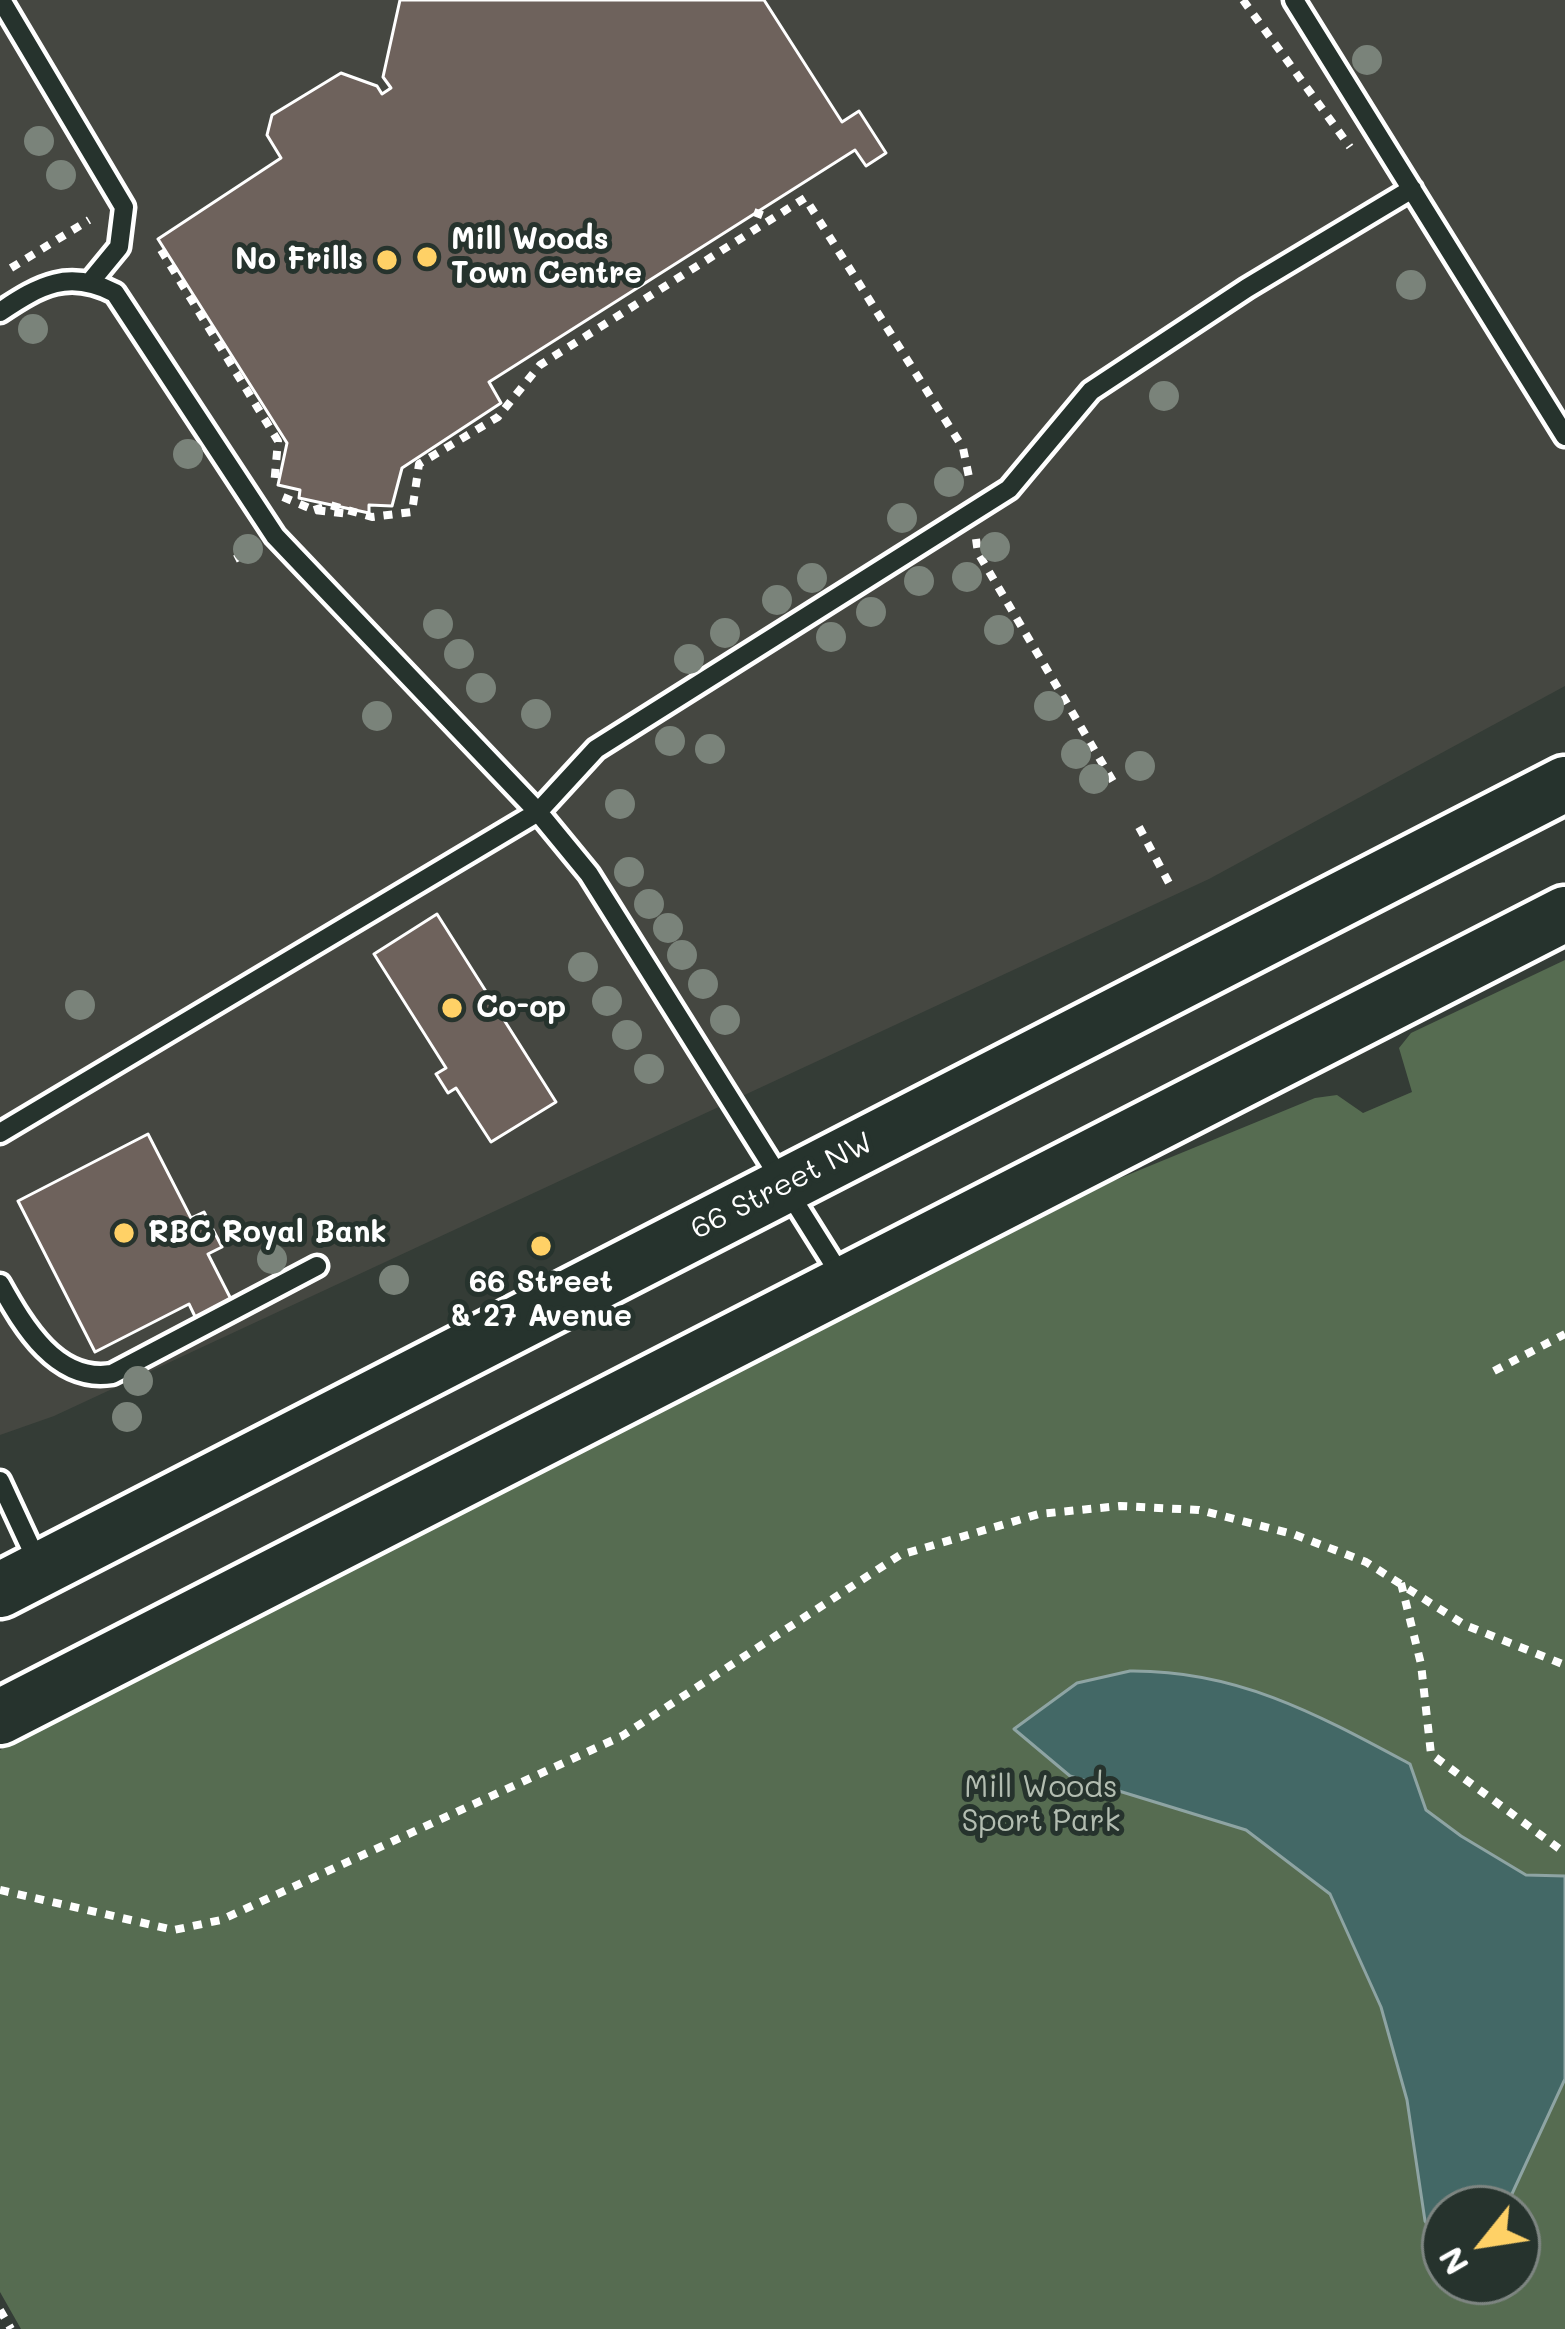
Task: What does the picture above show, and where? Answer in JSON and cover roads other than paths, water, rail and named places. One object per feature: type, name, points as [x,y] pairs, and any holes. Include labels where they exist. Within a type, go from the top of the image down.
[{"type":"main road","name":"66 Street NW","points":[[20,1579],[1565,784]]},
{"type":"main road","points":[[0,1717],[1565,914]]},
{"type":"main road","points":[[0,1629],[346,1410]]},
{"type":"lane","points":[[1,0],[124,207],[119,248],[91,281]]},
{"type":"lane","points":[[1294,0],[1565,436]]},
{"type":"lane","points":[[0,1133],[538,812],[596,749],[1010,489],[1091,391],[1247,288],[1412,190]]},
{"type":"lane","points":[[0,312],[37,287],[73,279],[91,281],[115,293],[290,554],[538,812],[589,874],[787,1183],[845,1283]]},
{"type":"lane","points":[[0,1284],[57,1361],[94,1377],[112,1374],[317,1266]]},
{"type":"lane","points":[[0,1481],[20,1579]]},
{"type":"water","points":[[1130,1671],[1169,1673],[1206,1678],[1275,1698],[1410,1764],[1426,1810],[1461,1836],[1526,1875],[1565,1876],[1565,2079],[1516,2185],[1421,2185],[1421,2194],[1407,2100],[1381,2007],[1330,1894],[1246,1830],[1070,1776],[1014,1729],[1077,1683]]},
{"type":"place","name":"Mill Woods Town Centre","points":[[427,257]]},
{"type":"place","name":"No Frills","points":[[387,260]]},
{"type":"place","name":"Co-op","points":[[452,1008]]},
{"type":"place","name":"RBC Royal Bank","points":[[124,1233]]},
{"type":"place","name":"66 Street & 27 Avenue","points":[[541,1246]]},
{"type":"park label","name":"Mill Woods Sport Park","points":[[1041,1805]]}]
